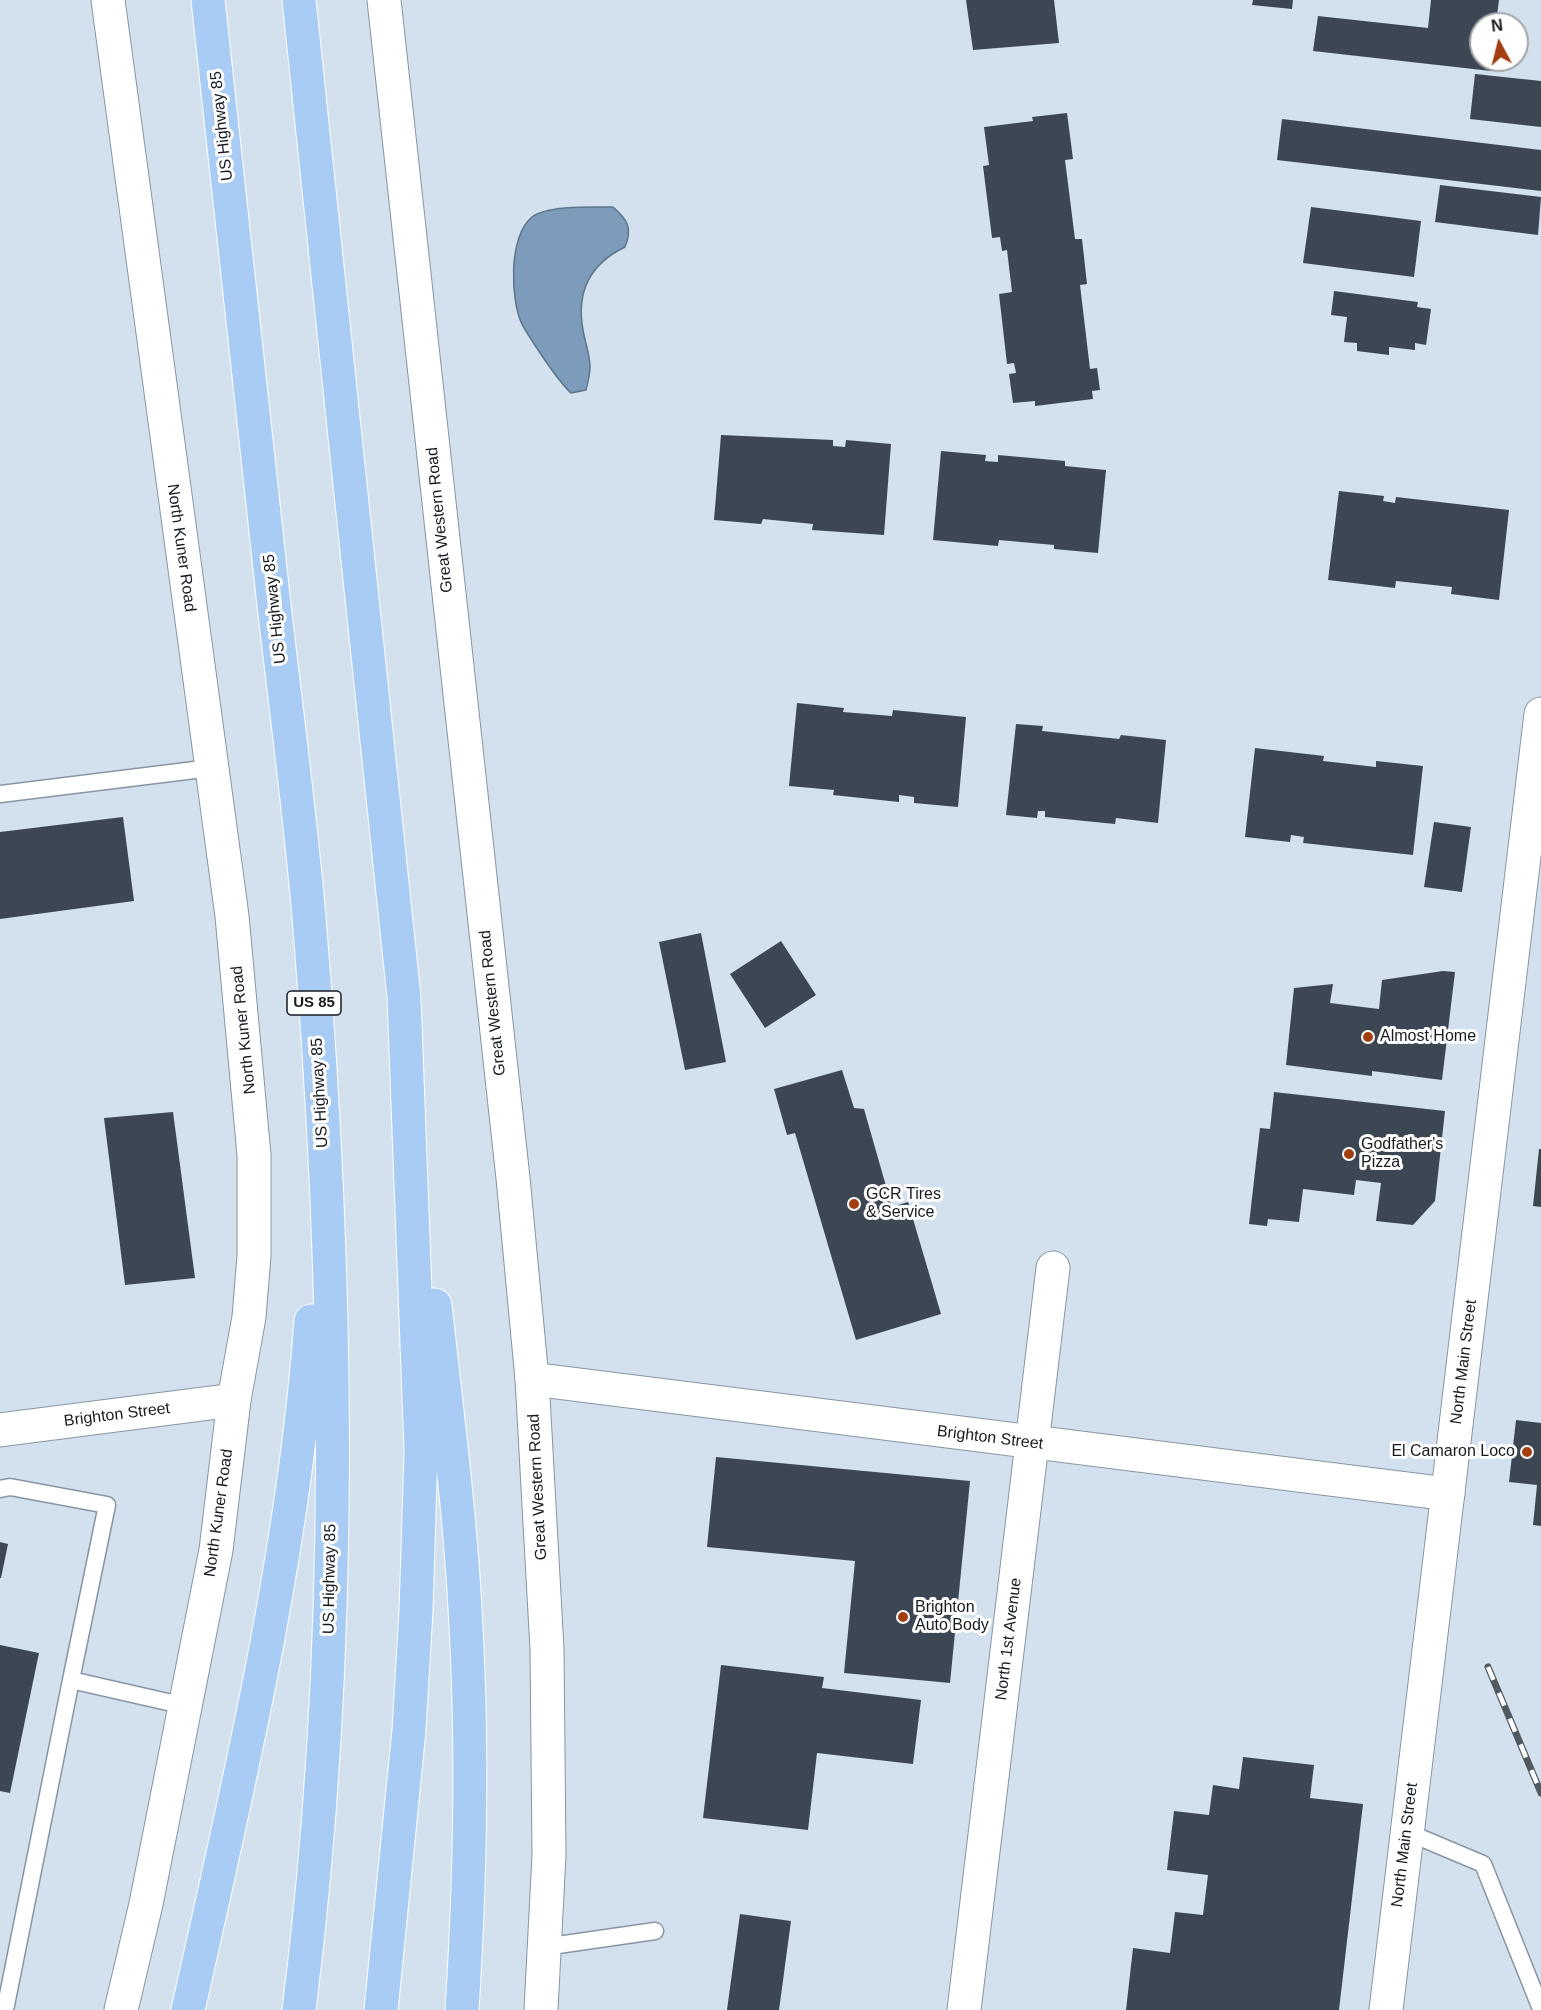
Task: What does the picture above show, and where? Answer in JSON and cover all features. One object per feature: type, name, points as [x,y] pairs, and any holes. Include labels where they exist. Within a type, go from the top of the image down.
[{"type":"highway","name":"US Highway 85","points":[[208,0],[309,915],[323,1145],[333,1421],[332,1572],[322,1791],[299,2010]]},
{"type":"highway","points":[[299,0],[459,1532],[466,1628],[468,1845],[462,2010]]},
{"type":"highway","points":[[381,2010],[409,1730],[416,1611],[421,1451],[404,997]]},
{"type":"highway","points":[[189,2010],[254,1710],[286,1532],[307,1373],[323,1145]]},
{"type":"street","name":"North Kuner Road","points":[[108,0],[232,916],[254,1155],[254,1256],[249,1317],[234,1400],[216,1550],[146,1904],[121,2010]]},
{"type":"street","name":"Great Western Road","points":[[384,0],[512,1167],[532,1379],[547,1649],[549,1855],[541,2010]]},
{"type":"street","name":"North Main Street","points":[[1386,2010],[1541,714]]},
{"type":"street","name":"North 1st Avenue","points":[[964,2010],[1053,1268]]},
{"type":"street","name":"Brighton Street","points":[[532,1379],[1033,1444],[1448,1494]]},
{"type":"street","name":"Brighton Street","points":[[0,1430],[234,1400]]},
{"type":"lane","points":[[0,794],[211,768]]},
{"type":"lane","points":[[0,1489],[10,1487],[106,1505],[5,2010]]},
{"type":"lane","points":[[71,1680],[185,1706]]},
{"type":"lane","points":[[1407,1832],[1483,1864],[1541,2010]]},
{"type":"lane","points":[[544,1947],[655,1931]]},
{"type":"water","points":[[571,207],[613,207],[627,224],[627,240],[625,247],[603,262],[588,281],[581,316],[590,372],[586,390],[571,393],[523,326],[514,286],[515,254],[524,226],[539,213]]},
{"type":"building","points":[[966,0],[1054,0],[1059,43],[973,50]]},
{"type":"building","points":[[1253,0],[1293,0],[1292,9],[1252,5]]},
{"type":"building","points":[[1431,0],[1499,0],[1498,12],[1469,12],[1469,69],[1313,51],[1318,16],[1428,28]]},
{"type":"building","points":[[1475,74],[1541,81],[1541,127],[1470,119]]},
{"type":"building","points":[[1067,113],[1073,159],[1065,160],[1075,239],[1082,239],[1087,284],[1080,285],[1090,369],[1097,368],[1100,390],[1092,391],[1093,399],[1035,406],[1035,401],[1013,403],[1009,374],[1016,373],[1014,363],[1007,364],[999,294],[1012,292],[1007,250],[1002,251],[1000,237],[992,238],[983,166],[989,165],[984,127],[1033,121],[1032,117]]},
{"type":"building","points":[[1282,119],[1541,150],[1541,191],[1277,160]]},
{"type":"building","points":[[1440,185],[1541,197],[1538,235],[1435,222]]},
{"type":"building","points":[[1311,207],[1421,221],[1414,277],[1303,263]]},
{"type":"building","points":[[1334,291],[1418,302],[1417,307],[1431,309],[1426,345],[1415,343],[1415,350],[1389,347],[1389,355],[1357,351],[1357,343],[1344,342],[1347,317],[1331,315]]},
{"type":"building","points":[[721,435],[833,440],[833,446],[845,447],[846,440],[891,444],[884,535],[812,530],[813,524],[763,519],[761,524],[714,520]]},
{"type":"building","points":[[941,451],[986,455],[985,461],[998,462],[998,455],[1065,461],[1065,466],[1106,470],[1098,553],[1054,549],[1054,545],[999,540],[998,546],[933,540]]},
{"type":"building","points":[[1339,491],[1384,496],[1383,501],[1395,503],[1396,497],[1509,510],[1499,600],[1451,594],[1452,587],[1396,581],[1395,588],[1328,580]]},
{"type":"building","points":[[797,703],[844,708],[843,712],[892,716],[893,710],[966,717],[958,807],[914,803],[914,797],[899,795],[899,802],[833,795],[834,790],[789,786]]},
{"type":"building","points":[[1016,724],[1043,726],[1042,731],[1119,739],[1121,735],[1166,740],[1158,823],[1116,818],[1115,824],[1045,817],[1045,811],[1038,811],[1037,818],[1006,815]]},
{"type":"building","points":[[1255,748],[1324,756],[1323,761],[1376,767],[1376,761],[1423,766],[1413,855],[1303,843],[1304,837],[1291,835],[1290,842],[1245,837]]},
{"type":"building","points":[[123,817],[134,901],[0,919],[0,832]]},
{"type":"building","points":[[1434,822],[1471,827],[1462,892],[1424,887]]},
{"type":"building","points":[[701,933],[726,1062],[685,1070],[659,942]]},
{"type":"building","points":[[781,941],[816,995],[765,1028],[730,974]]},
{"type":"building","name":"Almost Home","points":[[1443,971],[1455,972],[1442,1080],[1372,1071],[1372,1076],[1286,1065],[1294,988],[1333,984],[1330,1003],[1379,1009],[1382,980]]},
{"type":"building","name":"GCR Tires & Service","points":[[842,1070],[854,1108],[864,1109],[892,1207],[908,1202],[941,1314],[856,1340],[795,1133],[787,1135],[774,1089]]},
{"type":"building","name":"Godfather's Pizza","points":[[1274,1092],[1445,1111],[1435,1201],[1413,1225],[1376,1221],[1381,1183],[1356,1180],[1354,1195],[1303,1189],[1299,1222],[1268,1219],[1267,1226],[1249,1224],[1260,1128],[1270,1129]]},
{"type":"building","points":[[173,1112],[195,1278],[125,1285],[104,1118]]},
{"type":"building","points":[[1539,1149],[1541,1149],[1541,1207],[1533,1206]]},
{"type":"building","name":"El Camaron Loco","points":[[1516,1420],[1541,1423],[1541,1526],[1533,1525],[1537,1485],[1509,1482]]},
{"type":"building","name":"Brighton Auto Body","points":[[716,1457],[970,1481],[950,1683],[844,1673],[855,1561],[707,1547]]},
{"type":"building","points":[[0,1542],[8,1544],[1,1578],[0,1578]]},
{"type":"building","points":[[0,1645],[39,1653],[10,1793],[0,1791]]},
{"type":"building","points":[[721,1665],[824,1677],[822,1688],[921,1700],[913,1764],[817,1753],[808,1830],[703,1818]]},
{"type":"building","points":[[1243,1757],[1314,1765],[1310,1798],[1363,1804],[1339,2010],[1126,2010],[1133,1948],[1170,1953],[1175,1912],[1203,1915],[1208,1875],[1167,1870],[1174,1811],[1209,1815],[1213,1785],[1239,1789]]},
{"type":"building","points":[[740,1914],[791,1921],[779,2010],[727,2010]]},
{"type":"railway","points":[[1488,1667],[1541,1793]]},
{"type":"place","name":"Almost Home","points":[[1368,1037]]},
{"type":"place","name":"Godfather's Pizza","points":[[1349,1154]]},
{"type":"place","name":"GCR Tires & Service","points":[[854,1204]]},
{"type":"place","name":"El Camaron Loco","points":[[1527,1452]]},
{"type":"place","name":"Brighton Auto Body","points":[[903,1617]]}]
